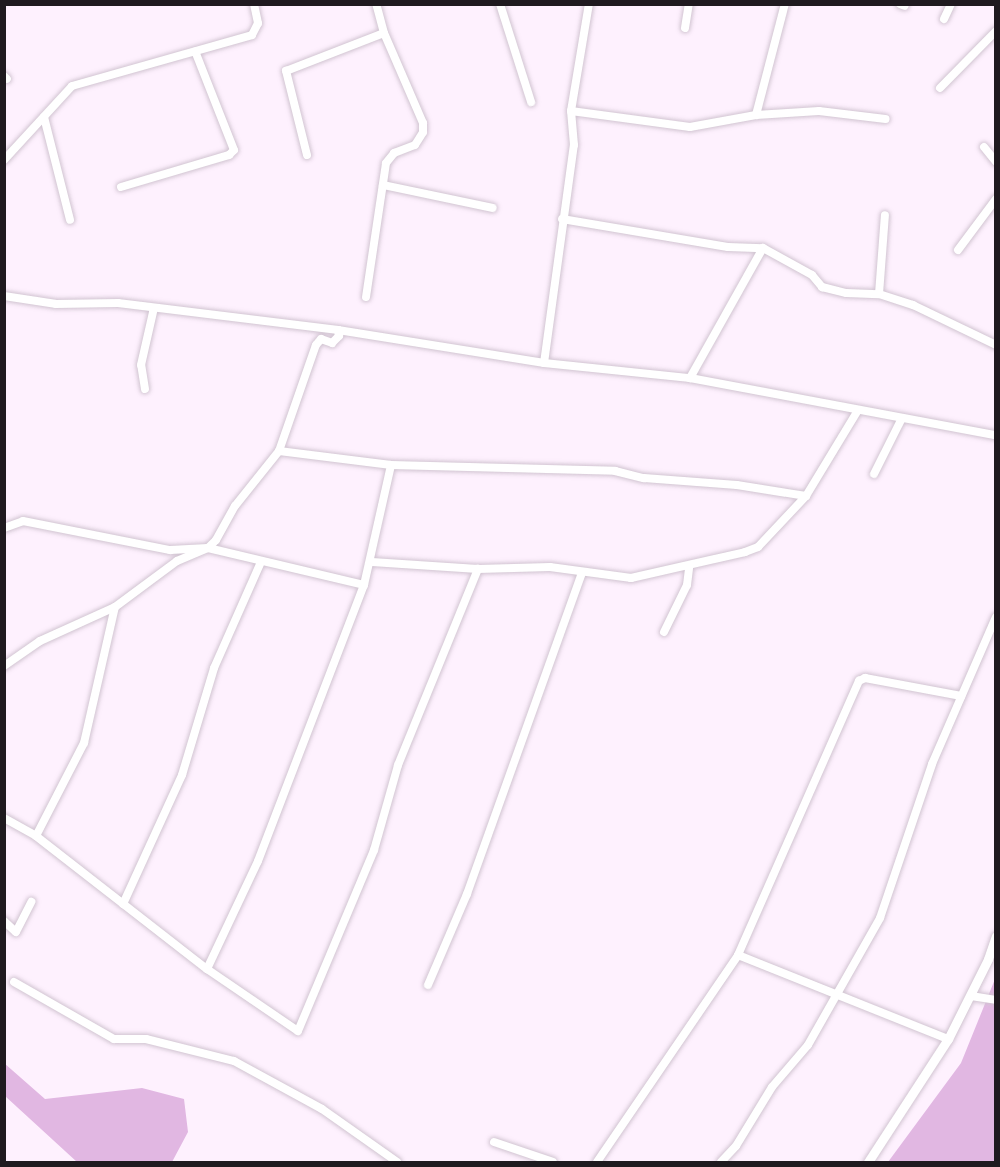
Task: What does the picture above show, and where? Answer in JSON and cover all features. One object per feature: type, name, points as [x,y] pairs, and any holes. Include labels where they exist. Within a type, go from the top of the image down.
[{"type":"street","points":[[4,159],[72,86],[252,35],[258,23],[254,4]]},
{"type":"street","points":[[366,297],[383,185],[390,158],[416,145],[423,132],[423,123],[384,33],[376,4]]},
{"type":"street","points":[[500,4],[531,102]]},
{"type":"street","points":[[544,363],[574,145],[571,111],[589,4]]},
{"type":"street","points":[[685,28],[689,4]]},
{"type":"street","points":[[756,115],[785,4]]},
{"type":"street","points":[[944,19],[951,4]]},
{"type":"street","points":[[940,88],[996,31]]},
{"type":"street","points":[[307,155],[285,71],[384,33]]},
{"type":"street","points":[[121,187],[229,155],[234,150],[195,51]]},
{"type":"street","points":[[571,111],[690,127],[756,115],[832,111],[886,119]]},
{"type":"street","points":[[44,117],[70,220]]},
{"type":"street","points":[[984,147],[996,162]]},
{"type":"street","points":[[383,185],[494,208]]},
{"type":"street","points":[[958,250],[996,199]]},
{"type":"street","points":[[879,294],[885,215]]},
{"type":"street","points":[[562,219],[728,247],[763,248],[812,275],[822,287],[846,293],[879,294],[913,305],[996,345]]},
{"type":"street","points":[[690,378],[763,248]]},
{"type":"street","points":[[4,296],[56,304],[118,303],[338,330],[544,363],[690,378],[901,420],[996,435]]},
{"type":"street","points":[[145,389],[141,365],[154,308]]},
{"type":"street","points":[[4,666],[40,641],[115,607],[177,561],[207,548],[279,451],[316,345],[321,339],[332,342],[339,336],[338,330]]},
{"type":"street","points":[[372,562],[478,569],[550,567],[631,578],[689,568],[758,547],[806,496],[858,410]]},
{"type":"street","points":[[874,474],[901,420]]},
{"type":"street","points":[[279,451],[391,465],[615,471],[644,478],[736,485],[806,496]]},
{"type":"street","points":[[207,969],[258,861],[364,585],[372,562],[391,465]]},
{"type":"street","points":[[4,528],[24,521],[170,550],[207,548],[364,585]]},
{"type":"street","points":[[123,904],[182,775],[213,668],[261,562]]},
{"type":"street","points":[[664,632],[687,585],[689,568]]},
{"type":"street","points":[[4,818],[36,836],[207,969],[298,1031],[353,904],[374,850],[398,765],[478,569]]},
{"type":"street","points":[[428,985],[467,894],[582,573]]},
{"type":"street","points":[[36,836],[84,744],[115,607]]},
{"type":"street","points":[[721,1162],[736,1146],[772,1087],[808,1045],[840,994],[880,918],[932,764],[996,617]]},
{"type":"street","points":[[597,1162],[738,955],[859,681],[865,678],[962,696]]},
{"type":"street","points":[[4,921],[16,932],[31,902]]},
{"type":"street","points":[[868,1162],[948,1039],[971,996],[996,936]]},
{"type":"street","points":[[738,955],[948,1039]]},
{"type":"street","points":[[14,982],[114,1039],[146,1039],[234,1061],[321,1109],[398,1162]]},
{"type":"street","points":[[971,996],[996,1000]]},
{"type":"street","points":[[494,1142],[553,1162]]},
{"type":"shaded area","points":[[995,979],[995,1162],[888,1162],[961,1063]]},
{"type":"shaded area","points":[[4,1063],[45,1099],[142,1088],[184,1099],[188,1132],[172,1162],[77,1162],[5,1096]]}]
